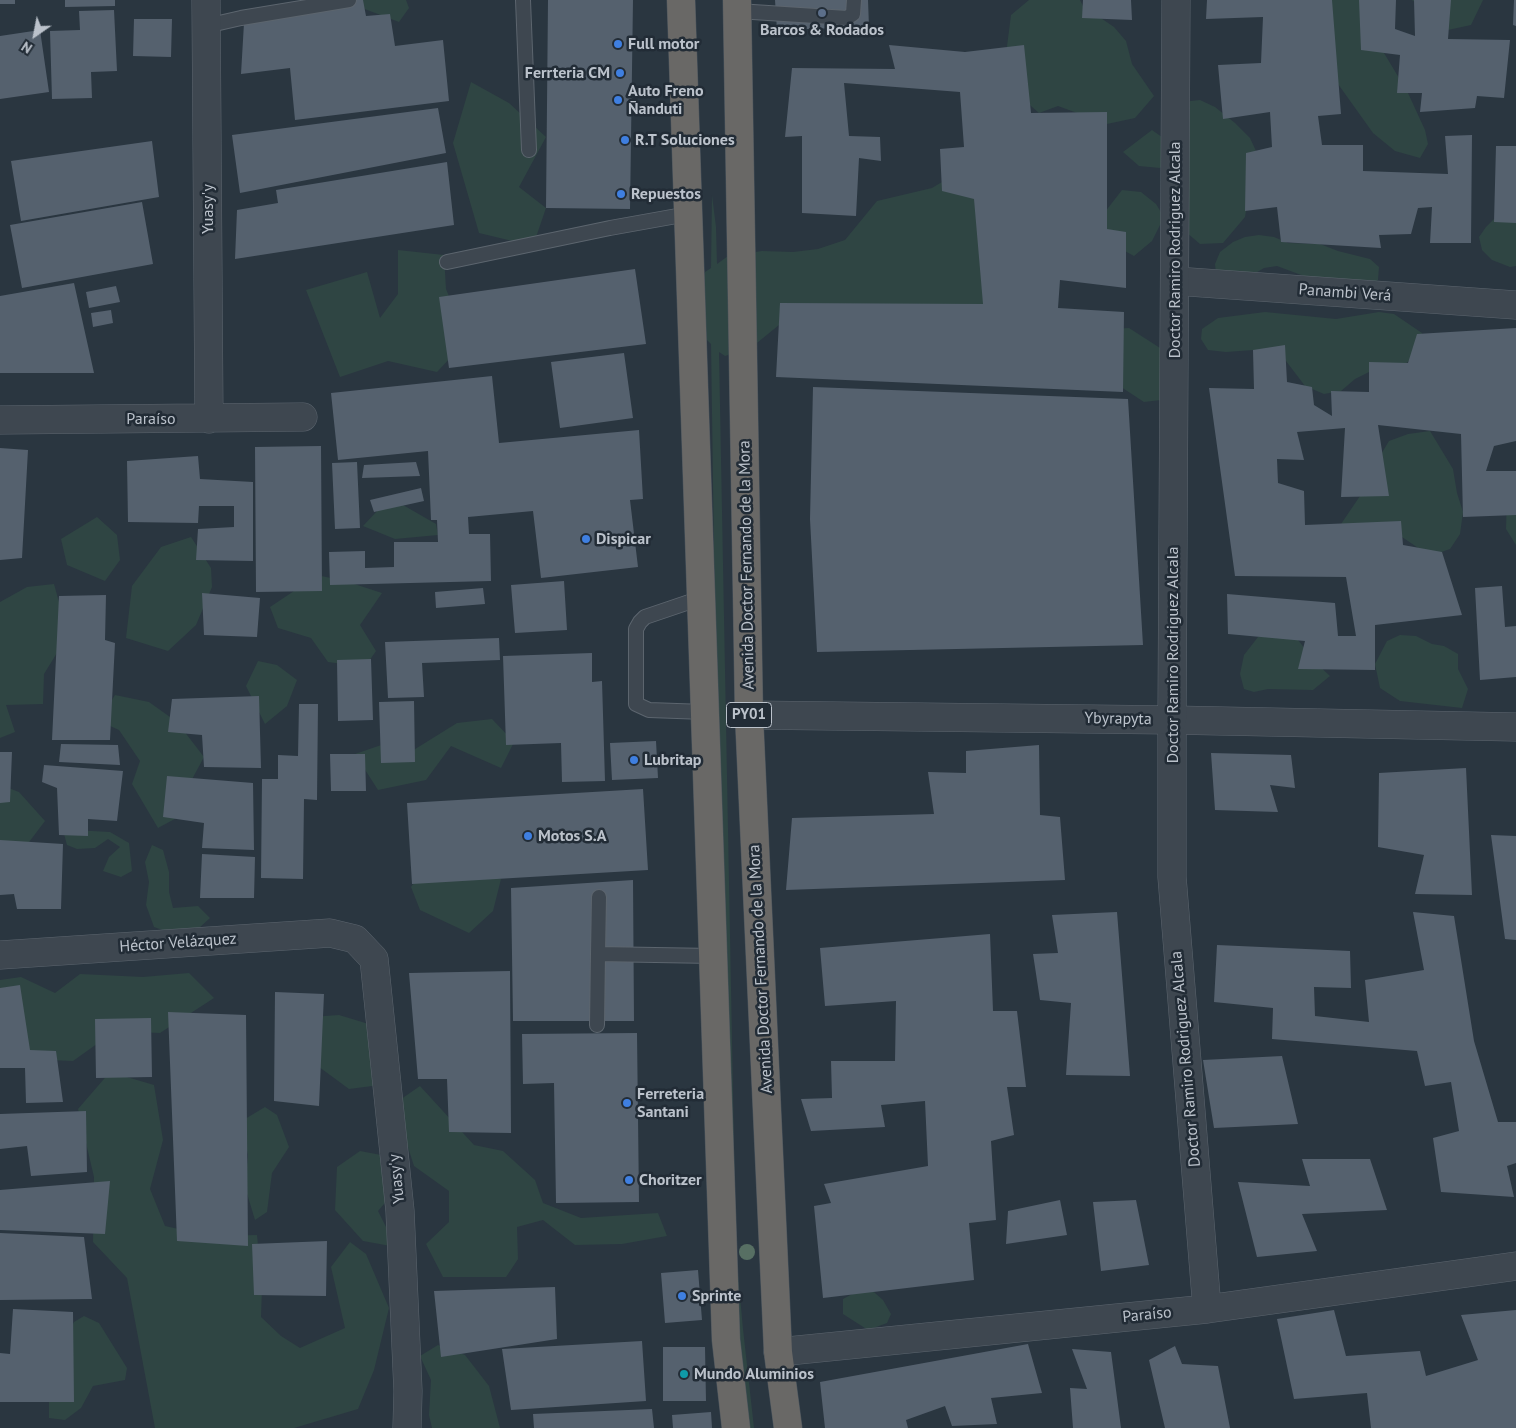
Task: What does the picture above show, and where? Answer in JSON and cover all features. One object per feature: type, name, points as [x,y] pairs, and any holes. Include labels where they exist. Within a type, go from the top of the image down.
[{"type":"highway","name":"PY01","points":[[681,0],[726,1340],[736,1428]]},
{"type":"highway","name":"Avenida Doctor Fernando de la Mora","points":[[737,6],[749,715],[778,1352],[788,1428]]},
{"type":"street","name":"Doctor Ramiro Rodriguez Alcala","points":[[1176,0],[1172,877],[1207,1309]]},
{"type":"street","name":"Yuasy'y","points":[[206,13],[209,419]]},
{"type":"street","name":"Panambi Verá","points":[[1175,281],[1516,305]]},
{"type":"street","name":"Paraíso","points":[[0,420],[303,418]]},
{"type":"street","name":"Ybyrapyta","points":[[749,715],[1172,720],[1516,727]]},
{"type":"street","name":"Héctor Velázquez","points":[[0,955],[330,933],[355,939]]},
{"type":"street","name":"Yuasy'y","points":[[355,939],[374,959],[400,1210],[408,1390],[407,1428]]},
{"type":"street","name":"Paraíso","points":[[778,1352],[1207,1309],[1516,1266]]},
{"type":"lane","points":[[206,13],[241,18],[349,0]]},
{"type":"lane","points":[[523,0],[529,150]]},
{"type":"lane","points":[[737,6],[848,18],[853,14],[854,0]]},
{"type":"lane","points":[[447,262],[610,228],[688,214]]},
{"type":"lane","points":[[701,598],[645,617],[640,622],[636,629],[636,704],[649,710],[705,712]]},
{"type":"lane","points":[[597,1025],[599,897]]},
{"type":"lane","points":[[598,954],[713,956]]},
{"type":"green space","points":[[356,0],[406,0],[409,8],[399,22],[362,8]]},
{"type":"green space","points":[[1029,0],[1080,0],[1083,6],[1114,27],[1126,41],[1132,64],[1154,96],[1135,118],[1107,124],[1058,106],[1039,113],[1023,99],[1006,54],[1011,15]]},
{"type":"green space","points":[[1323,0],[1365,0],[1384,53],[1408,93],[1425,130],[1428,144],[1420,158],[1395,151],[1373,133],[1338,84]]},
{"type":"green space","points":[[1412,0],[1483,0],[1471,25],[1448,30]]},
{"type":"green space","points":[[471,82],[509,103],[546,137],[519,187],[546,208],[533,246],[479,233],[453,143]]},
{"type":"green space","points":[[1200,100],[1215,107],[1235,123],[1250,138],[1256,151],[1245,217],[1223,243],[1200,244],[1180,227],[1182,102]]},
{"type":"green space","points":[[1152,130],[1169,142],[1175,153],[1160,168],[1139,166],[1123,152]]},
{"type":"green space","points":[[942,182],[986,203],[992,296],[968,318],[779,325],[752,347],[725,356],[719,352],[736,1252],[719,902],[711,344],[702,335],[700,294],[705,272],[711,268],[712,195],[716,227],[717,264],[728,256],[762,251],[793,252],[818,249],[845,240],[877,201],[932,188]]},
{"type":"green space","points":[[1122,190],[1141,192],[1156,204],[1164,217],[1152,241],[1134,256],[1110,243],[1101,217]]},
{"type":"green space","points":[[1499,214],[1516,215],[1516,266],[1510,267],[1492,260],[1482,250],[1479,237]]},
{"type":"green space","points":[[1259,235],[1274,237],[1288,243],[1320,244],[1338,251],[1370,259],[1379,267],[1378,280],[1362,288],[1320,282],[1277,266],[1264,268],[1254,274],[1216,273],[1215,264],[1220,252],[1233,242],[1245,237]]},
{"type":"green space","points":[[398,250],[444,255],[446,289],[467,340],[437,372],[388,361],[340,377],[306,290],[367,272],[380,318],[398,294]]},
{"type":"green space","points":[[1265,312],[1336,319],[1379,312],[1394,314],[1422,333],[1416,356],[1401,367],[1377,368],[1355,379],[1341,391],[1324,394],[1305,386],[1286,361],[1253,350],[1226,352],[1208,350],[1201,339],[1202,329],[1218,318]]},
{"type":"green space","points":[[1129,328],[1185,364],[1169,399],[1144,402],[1118,385],[1110,329]]},
{"type":"green space","points":[[1430,431],[1453,469],[1457,493],[1463,512],[1460,534],[1450,549],[1430,556],[1402,537],[1341,524],[1360,496],[1371,471],[1389,441],[1408,434]]},
{"type":"green space","points":[[1516,472],[1516,545],[1506,529],[1507,493]]},
{"type":"green space","points":[[403,505],[436,524],[438,535],[395,539],[363,526],[378,510]]},
{"type":"green space","points":[[97,517],[117,535],[120,560],[105,581],[67,565],[61,539]]},
{"type":"green space","points":[[191,537],[211,568],[212,587],[196,625],[168,651],[126,638],[132,586],[161,547]]},
{"type":"green space","points":[[312,574],[345,581],[382,593],[360,625],[376,651],[365,667],[328,662],[311,638],[278,628],[270,607],[300,587]]},
{"type":"green space","points":[[54,584],[68,635],[44,674],[43,704],[6,705],[15,732],[0,738],[0,602],[27,587]]},
{"type":"green space","points":[[1400,635],[1416,636],[1432,644],[1444,646],[1458,654],[1458,669],[1468,689],[1462,708],[1400,701],[1380,688],[1375,664],[1387,641]]},
{"type":"green space","points":[[1295,636],[1315,662],[1330,676],[1313,690],[1268,689],[1254,692],[1244,689],[1240,674],[1244,655],[1258,637]]},
{"type":"green space","points":[[258,661],[277,665],[297,680],[287,706],[265,724],[246,686]]},
{"type":"green space","points":[[115,695],[149,702],[177,722],[204,757],[190,783],[184,814],[158,828],[132,784],[140,761],[119,730],[99,721]]},
{"type":"green space","points":[[492,719],[514,742],[501,768],[451,746],[426,780],[378,790],[355,754],[390,742],[412,751],[457,723]]},
{"type":"green space","points":[[6,787],[19,792],[45,821],[20,854],[0,849],[0,790]]},
{"type":"green space","points":[[74,830],[110,832],[129,843],[132,871],[121,877],[103,871],[109,857],[120,847],[108,839],[95,848],[77,849],[67,845],[64,834]]},
{"type":"green space","points":[[152,845],[163,850],[169,872],[169,892],[173,908],[198,906],[210,918],[198,929],[171,933],[154,927],[146,905],[149,882],[145,862]]},
{"type":"green space","points":[[434,856],[501,879],[493,911],[469,933],[420,910],[411,887]]},
{"type":"green space","points":[[189,973],[214,998],[160,1033],[115,1031],[73,1061],[24,1059],[0,996],[0,980],[21,977],[55,993],[80,974],[143,977]]},
{"type":"green space","points":[[339,1015],[372,1025],[388,1084],[349,1089],[315,1064],[311,1017]]},
{"type":"green space","points":[[110,1072],[154,1085],[163,1140],[150,1189],[165,1226],[210,1236],[257,1235],[262,1288],[261,1317],[281,1336],[300,1348],[345,1328],[331,1267],[350,1242],[366,1254],[389,1308],[374,1370],[358,1409],[294,1428],[155,1428],[127,1278],[93,1242],[94,1177],[78,1109]]},
{"type":"green space","points":[[420,1086],[474,1145],[503,1151],[535,1180],[543,1203],[581,1218],[658,1213],[667,1236],[622,1244],[575,1245],[543,1220],[517,1227],[518,1259],[506,1277],[443,1277],[426,1244],[449,1222],[449,1191],[414,1166],[394,1104]]},
{"type":"green space","points":[[265,1107],[277,1115],[289,1147],[272,1173],[267,1212],[255,1220],[245,1187],[248,1155],[240,1122]]},
{"type":"green space","points":[[360,1151],[381,1155],[402,1183],[378,1211],[396,1247],[363,1241],[335,1210],[337,1167]]},
{"type":"green space","points":[[736,1253],[754,1428],[745,1428],[734,1330]]},
{"type":"green space","points":[[867,1286],[883,1300],[891,1314],[887,1323],[868,1330],[843,1314],[843,1299]]},
{"type":"green space","points":[[84,1316],[99,1323],[127,1368],[125,1380],[93,1386],[81,1408],[65,1420],[49,1418],[49,1401],[66,1339],[74,1322]]},
{"type":"green space","points":[[438,1345],[465,1355],[489,1386],[500,1428],[432,1428],[429,1415],[431,1380],[420,1356]]},
{"type":"building","points":[[0,0],[15,0],[15,4],[0,4]]},
{"type":"building","points":[[65,0],[115,0],[115,6],[65,7]]},
{"type":"building","points":[[316,0],[363,0],[366,16],[390,14],[395,46],[443,40],[449,101],[295,120],[290,68],[241,74],[244,23]]},
{"type":"building","points":[[548,0],[633,0],[630,209],[546,208]]},
{"type":"building","name":"Barcos & Rodados","points":[[775,0],[868,0],[869,27],[777,30]]},
{"type":"building","points":[[1083,0],[1131,0],[1132,20],[1082,18]]},
{"type":"building","points":[[1207,0],[1332,0],[1341,114],[1318,116],[1322,145],[1363,145],[1363,171],[1448,174],[1445,136],[1472,135],[1471,243],[1430,243],[1432,207],[1418,208],[1411,234],[1379,235],[1381,248],[1281,242],[1277,207],[1245,211],[1246,153],[1272,147],[1270,112],[1223,119],[1218,65],[1261,63],[1263,17],[1206,19]]},
{"type":"building","points":[[1359,0],[1396,0],[1395,29],[1415,36],[1414,0],[1451,0],[1448,39],[1510,40],[1504,98],[1477,96],[1475,108],[1420,112],[1422,93],[1397,93],[1400,55],[1361,50]]},
{"type":"building","points":[[1514,0],[1516,0],[1516,26],[1513,25]]},
{"type":"building","points":[[114,10],[117,71],[91,72],[92,98],[52,99],[50,31],[80,30],[79,11]]},
{"type":"building","points":[[134,19],[172,19],[171,57],[133,56]]},
{"type":"building","points":[[40,30],[49,92],[0,99],[0,36]]},
{"type":"building","points":[[889,45],[965,52],[1024,45],[1031,113],[1107,112],[1107,229],[1126,232],[1126,288],[1060,280],[1058,308],[1124,312],[1123,392],[776,377],[780,303],[983,304],[974,199],[942,191],[940,149],[964,147],[960,92],[844,83],[849,136],[880,137],[881,161],[859,158],[856,216],[802,213],[802,136],[785,137],[792,68],[895,69]]},
{"type":"building","points":[[438,108],[446,153],[240,193],[232,135]]},
{"type":"building","points":[[152,141],[159,197],[21,221],[11,161]]},
{"type":"building","points":[[1496,146],[1516,146],[1516,223],[1494,222]]},
{"type":"building","points":[[447,162],[454,225],[235,259],[237,210],[278,203],[276,190]]},
{"type":"building","points":[[142,202],[153,264],[22,288],[10,225]]},
{"type":"building","points":[[635,269],[646,344],[449,368],[439,297]]},
{"type":"building","points":[[74,283],[94,373],[0,373],[0,296]]},
{"type":"building","points":[[116,286],[120,302],[89,308],[86,292]]},
{"type":"building","points":[[111,310],[113,323],[93,327],[91,313]]},
{"type":"building","points":[[1516,328],[1516,441],[1494,446],[1486,471],[1516,471],[1516,515],[1463,517],[1461,434],[1378,425],[1389,496],[1341,497],[1345,428],[1297,432],[1304,460],[1277,459],[1278,483],[1304,491],[1305,525],[1401,521],[1403,545],[1442,552],[1462,615],[1375,625],[1375,670],[1298,669],[1305,641],[1228,634],[1227,594],[1335,603],[1338,636],[1356,636],[1346,577],[1235,576],[1209,388],[1254,389],[1253,350],[1285,345],[1287,382],[1312,387],[1314,405],[1332,416],[1331,391],[1369,392],[1369,362],[1408,363],[1417,334]]},
{"type":"building","points":[[624,353],[633,418],[560,428],[551,362]]},
{"type":"building","points":[[492,376],[499,443],[639,430],[643,499],[630,500],[638,567],[541,578],[533,511],[468,517],[469,534],[490,534],[491,581],[330,585],[329,552],[365,551],[365,568],[394,567],[394,542],[438,542],[437,520],[431,520],[428,451],[338,460],[331,393]]},
{"type":"building","points":[[813,387],[1128,399],[1143,645],[817,652],[810,519]]},
{"type":"building","points":[[321,446],[322,591],[256,592],[255,447]]},
{"type":"building","points":[[0,448],[28,450],[22,558],[0,560]]},
{"type":"building","points":[[198,456],[200,479],[253,482],[253,561],[196,560],[198,529],[234,527],[234,506],[199,506],[198,523],[128,522],[127,461]]},
{"type":"building","points":[[357,462],[360,528],[335,529],[332,463]]},
{"type":"building","points":[[416,462],[420,476],[362,478],[364,465]]},
{"type":"building","points":[[421,488],[424,501],[374,512],[370,500]]},
{"type":"building","points":[[564,581],[567,630],[515,633],[511,585]]},
{"type":"building","points":[[1502,586],[1505,627],[1516,626],[1516,677],[1480,680],[1475,588]]},
{"type":"building","points":[[483,588],[485,604],[436,608],[435,592]]},
{"type":"building","points":[[202,593],[260,598],[257,637],[204,635]]},
{"type":"building","points":[[106,595],[105,640],[115,643],[110,740],[52,740],[59,596]]},
{"type":"building","points":[[499,638],[500,660],[422,663],[424,697],[388,698],[385,642]]},
{"type":"building","points":[[592,653],[592,682],[602,681],[605,781],[562,782],[561,743],[506,745],[503,656]]},
{"type":"building","points":[[371,659],[373,720],[338,721],[337,660]]},
{"type":"building","points":[[259,696],[261,768],[204,767],[202,735],[168,732],[172,699]]},
{"type":"building","points":[[414,701],[415,762],[381,763],[379,702]]},
{"type":"building","points":[[299,704],[318,704],[317,800],[304,799],[303,879],[261,878],[262,779],[278,779],[278,755],[298,756]]},
{"type":"building","name":"Lubritap","points":[[656,741],[658,778],[612,780],[610,743]]},
{"type":"building","points":[[61,744],[118,745],[120,765],[59,762]]},
{"type":"building","points":[[1039,745],[1040,815],[1060,817],[1065,880],[786,890],[792,818],[934,814],[928,772],[966,773],[966,751]]},
{"type":"building","points":[[0,752],[12,752],[10,802],[0,803]]},
{"type":"building","points":[[1211,753],[1291,755],[1295,788],[1270,785],[1278,812],[1215,810]]},
{"type":"building","points":[[330,754],[365,754],[366,791],[331,791]]},
{"type":"building","points":[[44,765],[123,771],[117,821],[88,819],[88,836],[59,835],[57,788],[42,782]]},
{"type":"building","points":[[1466,768],[1472,895],[1415,894],[1424,855],[1378,847],[1379,773]]},
{"type":"building","points":[[167,776],[253,783],[254,850],[202,848],[204,823],[163,817]]},
{"type":"building","name":"Motos S.A","points":[[643,789],[648,870],[412,884],[407,803]]},
{"type":"building","points":[[1491,835],[1516,836],[1516,940],[1505,939]]},
{"type":"building","points":[[0,840],[63,844],[61,909],[17,909],[14,894],[0,895]]},
{"type":"building","points":[[202,854],[255,857],[254,898],[200,898]]},
{"type":"building","points":[[633,880],[634,1021],[513,1021],[511,888]]},
{"type":"building","points":[[1117,912],[1130,1076],[1066,1075],[1071,1003],[1040,1000],[1033,954],[1058,953],[1052,915]]},
{"type":"building","points":[[1413,912],[1454,916],[1474,1041],[1498,1122],[1516,1122],[1516,1163],[1507,1166],[1514,1197],[1441,1192],[1433,1138],[1459,1131],[1451,1082],[1425,1086],[1417,1051],[1272,1039],[1273,1008],[1214,1002],[1217,945],[1350,951],[1351,988],[1314,987],[1315,1016],[1369,1022],[1365,980],[1424,970]]},
{"type":"building","points":[[990,934],[993,1011],[1017,1011],[1026,1087],[1007,1087],[1014,1135],[991,1141],[996,1220],[969,1223],[974,1280],[823,1298],[814,1206],[831,1203],[824,1184],[928,1166],[925,1101],[881,1105],[885,1127],[811,1131],[801,1099],[832,1098],[831,1061],[895,1061],[896,1001],[825,1006],[820,948]]},
{"type":"building","points":[[510,971],[511,1133],[449,1132],[447,1079],[418,1079],[409,973]]},
{"type":"building","points":[[20,985],[30,1050],[56,1051],[63,1102],[26,1103],[25,1068],[0,1068],[0,988]]},
{"type":"building","points":[[275,992],[324,994],[319,1106],[274,1101]]},
{"type":"building","points":[[168,1012],[246,1015],[248,1246],[177,1241]]},
{"type":"building","points":[[151,1018],[152,1077],[96,1078],[95,1019]]},
{"type":"building","points":[[637,1033],[639,1202],[556,1203],[554,1083],[523,1084],[522,1034]]},
{"type":"building","points":[[1282,1056],[1298,1124],[1214,1128],[1203,1060]]},
{"type":"building","points":[[86,1111],[87,1172],[31,1176],[27,1146],[0,1149],[0,1114]]},
{"type":"building","points":[[1302,1159],[1370,1159],[1387,1210],[1302,1214],[1317,1251],[1257,1257],[1238,1182],[1310,1186]]},
{"type":"building","points":[[110,1181],[105,1234],[0,1230],[0,1190]]},
{"type":"building","points":[[1060,1200],[1067,1235],[1006,1244],[1008,1211]]},
{"type":"building","points":[[1136,1200],[1149,1265],[1101,1271],[1093,1202]]},
{"type":"building","points":[[0,1233],[84,1237],[92,1299],[0,1300]]},
{"type":"building","points":[[327,1241],[326,1296],[254,1295],[252,1244]]},
{"type":"building","name":"Sprinte","points":[[698,1270],[702,1320],[665,1323],[661,1273]]},
{"type":"building","points":[[555,1287],[557,1339],[441,1357],[434,1291]]},
{"type":"building","points":[[13,1309],[73,1312],[74,1402],[0,1402],[0,1353],[10,1354]]},
{"type":"building","points":[[1334,1310],[1346,1356],[1420,1351],[1426,1376],[1478,1360],[1461,1315],[1516,1310],[1516,1428],[1371,1428],[1367,1393],[1294,1399],[1277,1319]]},
{"type":"building","points":[[642,1341],[646,1401],[511,1410],[502,1349]]},
{"type":"building","points":[[1028,1344],[1042,1393],[991,1398],[997,1424],[952,1426],[945,1406],[906,1420],[908,1428],[825,1428],[820,1382]]},
{"type":"building","points":[[1175,1346],[1182,1364],[1218,1366],[1230,1428],[1165,1428],[1149,1360]]},
{"type":"building","name":"Mundo Aluminios","points":[[663,1347],[705,1347],[706,1401],[663,1401]]},
{"type":"building","points":[[1072,1349],[1111,1352],[1121,1428],[1073,1428],[1070,1388],[1087,1389]]},
{"type":"building","points":[[652,1409],[654,1428],[534,1428],[533,1414]]},
{"type":"building","points":[[711,1412],[712,1428],[673,1428],[672,1415]]},
{"type":"place","name":"Barcos & Rodados","points":[[822,13]]},
{"type":"place","name":"Full motor","points":[[618,44]]},
{"type":"place","name":"Ferrteria CM","points":[[620,73]]},
{"type":"place","name":"Auto Freno Ñanduti","points":[[618,100]]},
{"type":"place","name":"R.T Soluciones","points":[[625,140]]},
{"type":"place","name":"Repuestos","points":[[621,194]]},
{"type":"place","name":"Dispicar","points":[[586,539]]},
{"type":"place","name":"Lubritap","points":[[634,760]]},
{"type":"place","name":"Motos S.A","points":[[528,836]]},
{"type":"place","name":"Ferreteria Santani","points":[[627,1103]]},
{"type":"place","name":"Choritzer","points":[[629,1180]]},
{"type":"place","name":"Sprinte","points":[[682,1296]]},
{"type":"place","name":"Mundo Aluminios","points":[[684,1374]]}]
